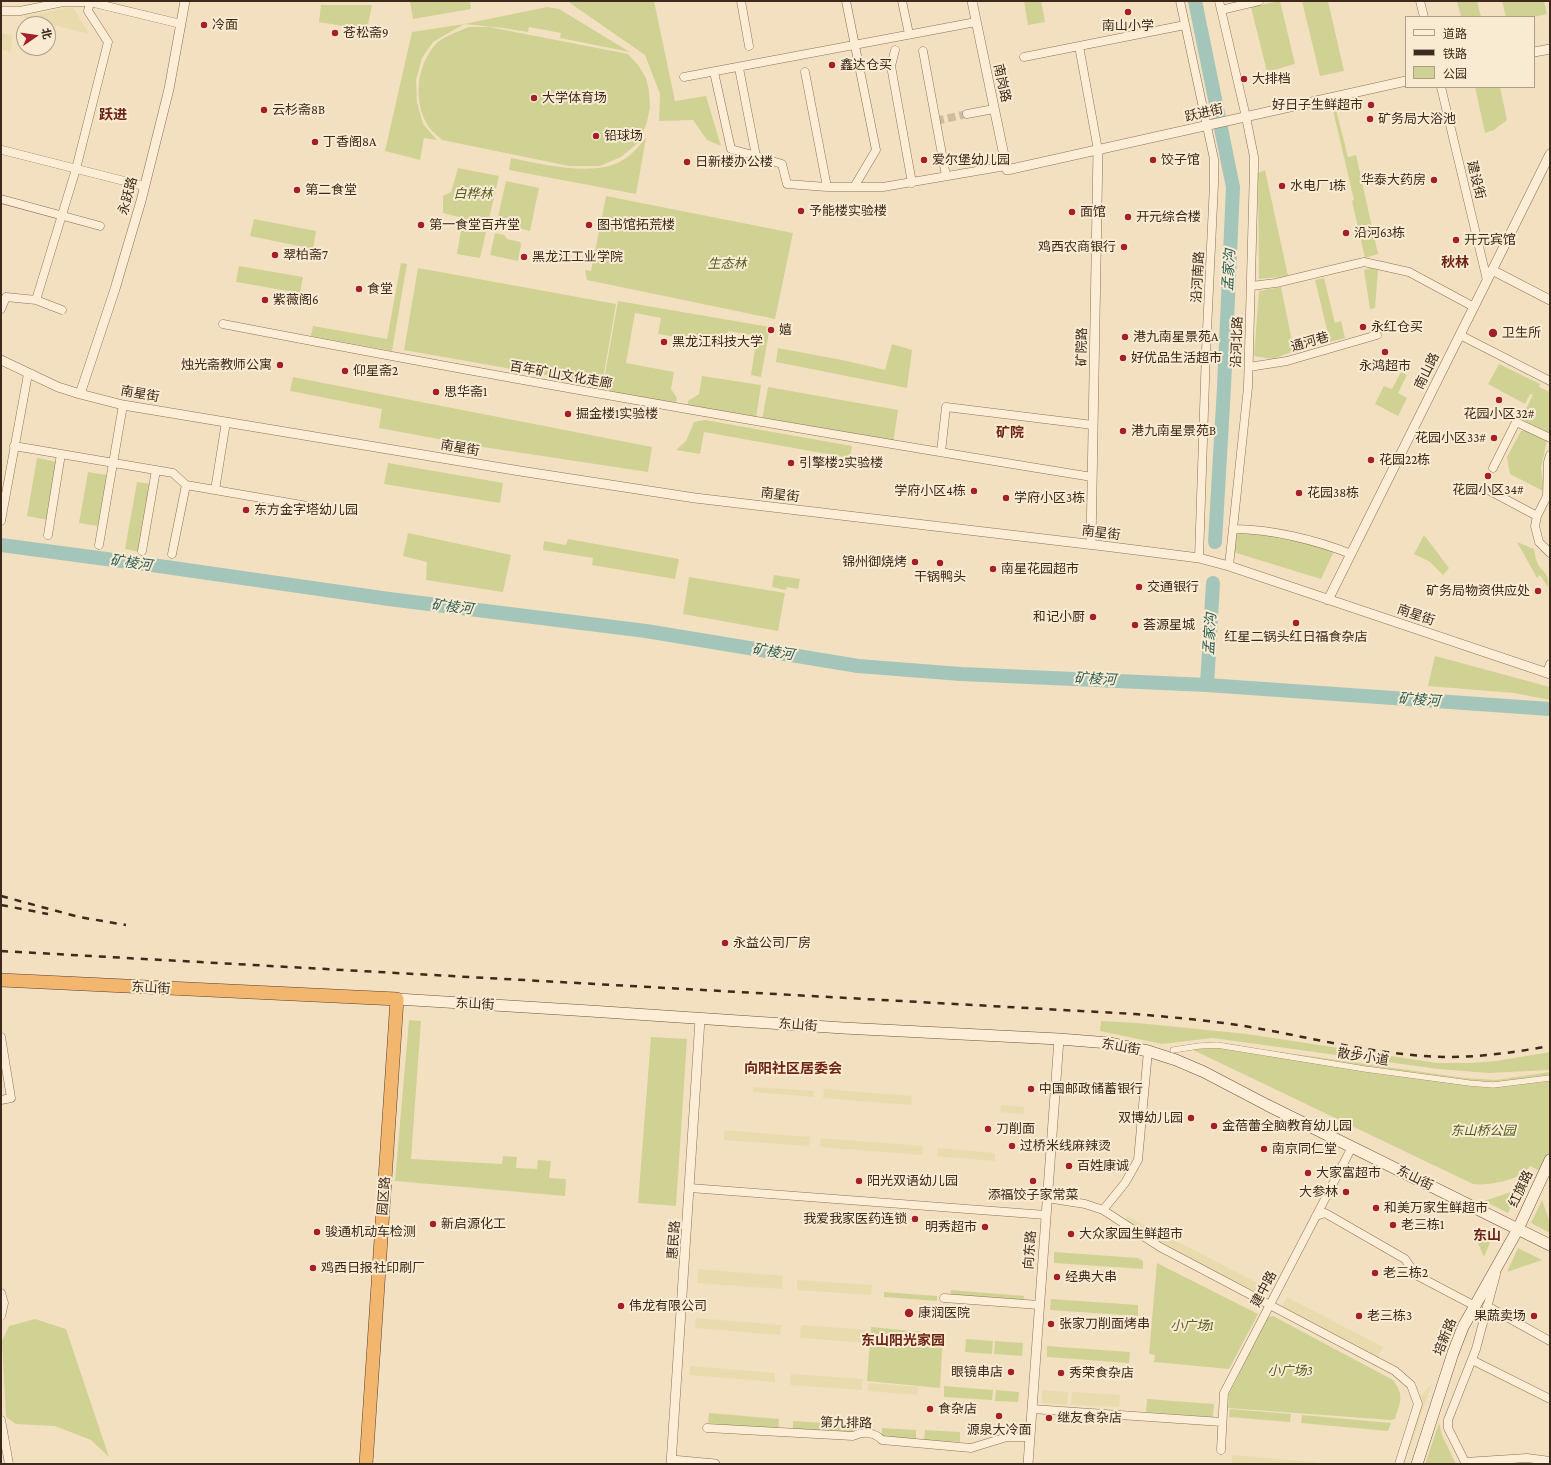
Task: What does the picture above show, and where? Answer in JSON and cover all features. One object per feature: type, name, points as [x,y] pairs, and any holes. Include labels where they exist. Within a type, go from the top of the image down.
[{"type":"highway","name":"东山街","points":[[1,980],[397,999]]},
{"type":"highway","name":"园区路","points":[[366,1464],[397,999]]},
{"type":"main road","name":"东山街","points":[[397,999],[843,1028],[1059,1039],[1109,1043],[1148,1051],[1176,1060],[1204,1072],[1267,1105],[1550,1245]]},
{"type":"main road","name":"红旗路","points":[[1518,1229],[1550,1160]]},
{"type":"main road","name":"培新路","points":[[1417,1464],[1453,1353],[1463,1327],[1518,1229]]},
{"type":"street","name":"永跃路","points":[[80,394],[115,288],[144,186],[169,89],[185,1]]},
{"type":"street","points":[[741,1],[749,46]]},
{"type":"street","points":[[846,1],[876,150],[854,187]]},
{"type":"street","points":[[902,1],[909,34]]},
{"type":"street","name":"南岗路","points":[[972,1],[1006,168]]},
{"type":"street","name":"沿河南路","points":[[1180,1],[1209,125],[1214,159],[1199,558]]},
{"type":"street","name":"沿河北路","points":[[1219,1],[1254,157],[1249,367],[1229,566]]},
{"type":"street","points":[[1221,10],[1259,1]]},
{"type":"street","points":[[1420,1],[1424,16]]},
{"type":"street","points":[[1,11],[20,12],[63,2],[90,2],[182,24]]},
{"type":"street","points":[[36,300],[76,169],[108,42],[88,10],[90,2]]},
{"type":"street","points":[[684,77],[739,68],[976,22]]},
{"type":"street","points":[[1024,57],[1185,25]]},
{"type":"street","points":[[1079,46],[1098,150]]},
{"type":"street","points":[[1535,52],[1550,49]]},
{"type":"street","points":[[895,50],[891,66],[912,183]]},
{"type":"street","points":[[923,51],[946,176]]},
{"type":"street","points":[[739,68],[756,156]]},
{"type":"street","points":[[714,72],[730,149],[782,164],[787,184],[827,187],[883,187],[946,176],[1006,168]]},
{"type":"street","points":[[805,72],[827,187]]},
{"type":"street","name":"跃进街","points":[[1006,168],[1098,150],[1405,81]]},
{"type":"street","name":"建设街","points":[[1441,88],[1488,280]]},
{"type":"street","points":[[967,114],[994,109]]},
{"type":"street","points":[[2,150],[144,186]]},
{"type":"street","name":"矿院路","points":[[1091,544],[1098,150]]},
{"type":"street","name":"南山路","points":[[1328,600],[1550,154]]},
{"type":"street","points":[[1,199],[100,226]]},
{"type":"street","points":[[1482,255],[1492,270],[1550,300]]},
{"type":"street","points":[[1251,286],[1276,284],[1364,262],[1409,272],[1474,307]]},
{"type":"street","points":[[1,309],[6,297],[36,300],[62,310]]},
{"type":"street","name":"百年矿山文化走廊","points":[[223,324],[478,372],[896,445],[1092,477]]},
{"type":"street","name":"通河巷","points":[[1249,367],[1287,361],[1377,335]]},
{"type":"street","points":[[1460,335],[1550,381]]},
{"type":"street","name":"南星街","points":[[1,360],[58,387],[123,405],[520,471],[695,498],[1199,558],[1229,566],[1328,600],[1549,671]]},
{"type":"street","points":[[1,521],[28,374]]},
{"type":"street","points":[[99,545],[123,405]]},
{"type":"street","points":[[941,452],[946,407],[1093,425]]},
{"type":"street","points":[[215,490],[226,422]]},
{"type":"street","points":[[1493,468],[1516,422],[1550,438]]},
{"type":"street","points":[[14,446],[173,473],[186,485],[313,507]]},
{"type":"street","points":[[48,535],[61,454]]},
{"type":"street","points":[[1550,455],[1548,462],[1547,496],[1537,516],[1535,526],[1539,542],[1550,553]]},
{"type":"street","points":[[142,551],[156,470]]},
{"type":"street","points":[[172,554],[186,485]]},
{"type":"street","points":[[1490,491],[1537,516]]},
{"type":"street","points":[[1233,529],[1267,532],[1308,540],[1331,546],[1351,554]]},
{"type":"street","name":"惠民路","points":[[671,1462],[700,1019]]},
{"type":"street","points":[[1,1036],[11,1098],[1,1100]]},
{"type":"street","name":"向东路","points":[[1028,1464],[1059,1039]]},
{"type":"street","name":"散步小道","points":[[1174,1050],[1217,1045],[1365,1069],[1485,1085],[1550,1078]]},
{"type":"street","points":[[1103,1210],[1125,1183],[1138,1160],[1148,1051]]},
{"type":"street","name":"建中路","points":[[1221,1450],[1224,1393],[1352,1147]]},
{"type":"street","points":[[690,1188],[1046,1215]]},
{"type":"street","points":[[1047,1198],[1085,1204],[1103,1210],[1160,1247],[1395,1371],[1411,1385],[1418,1404],[1399,1464]]},
{"type":"street","points":[[1316,1216],[1325,1213],[1405,1259],[1416,1275],[1475,1306]]},
{"type":"street","points":[[1499,1263],[1472,1360],[1448,1420],[1448,1428],[1466,1463],[1527,1458],[1550,1460]]},
{"type":"street","points":[[1,1293],[4,1303],[1,1316]]},
{"type":"street","points":[[944,1298],[1039,1306]]},
{"type":"street","points":[[1487,1306],[1550,1341]]},
{"type":"street","points":[[1472,1360],[1550,1399]]},
{"type":"street","points":[[1032,1409],[1222,1422]]},
{"type":"street","points":[[1,1420],[9,1464]]},
{"type":"street","name":"第九排路","points":[[707,1428],[853,1436],[860,1432],[876,1434],[882,1440],[971,1448],[1007,1437],[1030,1437]]},
{"type":"street","points":[[671,1462],[715,1464]]},
{"type":"shaded area","points":[[73,7],[89,34],[56,26],[56,16],[26,16]]},
{"type":"shaded area","points":[[1,33],[12,36],[11,52],[1,49]]},
{"type":"shaded area","points":[[753,1087],[814,1091],[813,1097],[753,1092]]},
{"type":"shaded area","points":[[824,1089],[912,1096],[911,1105],[823,1098]]},
{"type":"shaded area","points":[[1001,1105],[1024,1107],[1023,1114],[1000,1112]]},
{"type":"shaded area","points":[[724,1130],[810,1137],[809,1146],[724,1140]]},
{"type":"shaded area","points":[[821,1138],[923,1146],[922,1155],[820,1147]]},
{"type":"shaded area","points":[[938,1148],[995,1153],[995,1161],[937,1156]]},
{"type":"shaded area","points":[[1127,1216],[1268,1288],[1264,1296],[1167,1248],[1125,1219]]},
{"type":"shaded area","points":[[698,1269],[783,1276],[782,1289],[697,1283]]},
{"type":"shaded area","points":[[797,1280],[872,1285],[871,1295],[797,1290]]},
{"type":"shaded area","points":[[1287,1297],[1383,1347],[1378,1357],[1282,1306]]},
{"type":"shaded area","points":[[696,1318],[781,1325],[780,1335],[695,1328]]},
{"type":"shaded area","points":[[801,1325],[869,1330],[868,1343],[800,1338]]},
{"type":"shaded area","points":[[690,1366],[775,1373],[775,1382],[690,1375]]},
{"type":"shaded area","points":[[791,1374],[863,1379],[862,1390],[790,1385]]},
{"type":"shaded area","points":[[868,1383],[918,1387],[917,1395],[868,1391]]},
{"type":"shaded area","points":[[1432,1383],[1409,1451],[1407,1450],[1419,1398]]},
{"type":"shaded area","points":[[1042,1390],[1068,1392],[1067,1405],[1042,1403]]},
{"type":"shaded area","points":[[1072,1392],[1120,1395],[1119,1407],[1071,1405]]},
{"type":"shaded area","points":[[1232,1455],[1314,1462],[1314,1464],[1232,1464]]},
{"type":"green space","points":[[470,1],[471,9],[413,19],[410,2]]},
{"type":"green space","points":[[567,1],[654,1],[675,101],[706,96],[721,146],[707,140],[693,120],[659,121],[660,94],[645,55]]},
{"type":"green space","points":[[1024,1],[1041,1],[1045,22],[1028,25]]},
{"type":"green space","points":[[1280,1],[1295,64],[1267,72],[1251,7]]},
{"type":"green space","points":[[1302,1],[1328,1],[1344,71],[1320,76]]},
{"type":"green space","points":[[1457,1],[1477,1],[1481,16],[1461,16]]},
{"type":"green space","points":[[1502,1],[1544,1],[1547,14],[1535,17],[1506,16]]},
{"type":"green space","points":[[321,5],[372,5],[367,30],[319,22]]},
{"type":"green space","points":[[547,7],[559,9],[630,52],[560,38],[561,33],[529,27],[528,32],[464,24]]},
{"type":"green space","points":[[464,24],[433,42],[422,58],[416,80],[417,102],[423,124],[437,140],[424,138],[420,160],[385,151],[412,32]]},
{"type":"green space","name":"大学体育场","points":[[469,27],[489,27],[628,54],[638,65],[646,78],[649,91],[650,107],[647,122],[639,142],[621,157],[600,166],[569,166],[442,140],[430,128],[423,115],[419,94],[421,74],[428,54],[437,43],[450,35]]},
{"type":"green space","points":[[1475,88],[1500,88],[1507,120],[1494,130],[1485,133]]},
{"type":"green space","points":[[1334,101],[1348,157],[1356,155],[1378,254],[1365,258],[1352,201],[1354,200],[1331,102]]},
{"type":"green space","points":[[646,138],[636,194],[509,170],[511,158],[567,168],[582,169],[610,166],[621,161],[635,151]]},
{"type":"green space","name":"白桦林","points":[[458,168],[499,176],[480,258],[457,254],[463,218],[443,213],[443,196],[451,192]]},
{"type":"green space","points":[[1265,170],[1288,276],[1259,279],[1258,173]]},
{"type":"green space","points":[[506,181],[539,188],[530,231],[509,226],[506,229],[496,226]]},
{"type":"green space","name":"生态林","points":[[606,196],[793,233],[775,319],[587,280],[585,270],[591,271]]},
{"type":"green space","points":[[254,219],[316,231],[313,249],[250,236]]},
{"type":"green space","points":[[495,233],[504,235],[507,239],[520,242],[521,245],[518,261],[490,255]]},
{"type":"green space","points":[[401,263],[407,264],[392,351],[311,336],[313,326],[387,339]]},
{"type":"green space","points":[[239,266],[303,277],[300,293],[236,282]]},
{"type":"green space","points":[[418,268],[616,304],[602,385],[404,350]]},
{"type":"green space","points":[[1370,268],[1378,270],[1375,308],[1370,309],[1364,270]]},
{"type":"green space","points":[[1324,278],[1335,323],[1341,321],[1345,338],[1330,342],[1315,280]]},
{"type":"green space","points":[[1281,287],[1294,351],[1273,359],[1254,356],[1259,291]]},
{"type":"green space","points":[[618,301],[770,327],[761,377],[751,375],[757,336],[728,331],[726,345],[658,334],[661,318],[635,313],[626,363],[674,372],[671,389],[677,398],[676,403],[602,391]]},
{"type":"green space","points":[[892,344],[912,350],[907,388],[776,362],[778,348],[885,370]]},
{"type":"green space","points":[[1499,364],[1540,384],[1539,387],[1550,392],[1550,434],[1521,419],[1533,395],[1530,394],[1525,404],[1488,384]]},
{"type":"green space","points":[[1401,372],[1407,375],[1398,393],[1407,398],[1398,416],[1375,404],[1384,386],[1392,389]]},
{"type":"green space","points":[[702,376],[761,385],[756,418],[688,406],[688,401],[699,394]]},
{"type":"green space","points":[[293,377],[652,447],[648,472],[476,446],[379,428],[382,409],[290,391]]},
{"type":"green space","points":[[768,387],[898,410],[893,443],[762,420]]},
{"type":"green space","points":[[705,420],[852,446],[850,458],[704,432],[700,454],[676,450],[686,441],[694,422]]},
{"type":"green space","points":[[1521,431],[1527,431],[1547,440],[1541,468],[1545,492],[1510,474],[1507,457]]},
{"type":"green space","points":[[37,458],[57,462],[48,520],[27,516]]},
{"type":"green space","points":[[388,463],[503,483],[500,503],[384,484]]},
{"type":"green space","points":[[88,472],[107,475],[98,526],[79,523]]},
{"type":"green space","points":[[137,482],[151,484],[140,552],[125,549]]},
{"type":"green space","points":[[1235,530],[1307,541],[1335,549],[1321,579],[1233,552]]},
{"type":"green space","points":[[408,533],[511,555],[503,592],[426,580],[427,562],[403,556]]},
{"type":"green space","points":[[1424,535],[1449,568],[1443,575],[1430,562],[1414,554]]},
{"type":"green space","points":[[568,539],[679,559],[675,579],[592,565],[593,558],[543,550],[544,541],[566,545]]},
{"type":"green space","points":[[1517,542],[1534,549],[1537,562],[1548,578],[1548,587],[1540,575],[1537,578]]},
{"type":"green space","points":[[774,575],[800,579],[798,589],[787,587],[786,590],[772,587]]},
{"type":"green space","points":[[689,577],[785,593],[778,631],[683,614]]},
{"type":"green space","points":[[1435,656],[1550,687],[1550,700],[1514,693],[1428,686]]},
{"type":"green space","points":[[409,1020],[421,1021],[411,1159],[502,1164],[503,1156],[517,1157],[516,1168],[537,1169],[538,1160],[551,1161],[549,1178],[566,1179],[565,1196],[395,1181]]},
{"type":"green space","points":[[1101,1021],[1138,1023],[1247,1034],[1437,1063],[1496,1061],[1550,1052],[1550,1070],[1488,1073],[1438,1069],[1213,1038],[1162,1044],[1100,1031]]},
{"type":"green space","points":[[651,1037],[687,1039],[676,1206],[638,1203]]},
{"type":"green space","name":"东山桥公园","points":[[1231,1045],[1465,1078],[1496,1080],[1550,1072],[1550,1176],[1530,1166],[1520,1175],[1504,1181],[1488,1184],[1473,1184],[1191,1049]]},
{"type":"green space","points":[[1520,1189],[1508,1213],[1484,1201]]},
{"type":"green space","points":[[1542,1200],[1550,1223],[1550,1233],[1531,1223]]},
{"type":"green space","points":[[1472,1230],[1492,1238],[1484,1257]]},
{"type":"green space","points":[[1518,1248],[1542,1260],[1507,1272]]},
{"type":"green space","points":[[1054,1252],[1138,1258],[1143,1261],[1143,1269],[1054,1263]]},
{"type":"green space","name":"小广场1","points":[[1157,1263],[1258,1314],[1229,1369],[1154,1362],[1155,1355],[1149,1354]]},
{"type":"green space","points":[[951,1290],[1024,1296],[1023,1302],[950,1297]]},
{"type":"green space","points":[[884,1292],[937,1296],[937,1301],[884,1297]]},
{"type":"green space","points":[[1051,1299],[1138,1305],[1138,1316],[1050,1310]]},
{"type":"green space","name":"小广场3","points":[[1273,1316],[1393,1380],[1399,1390],[1400,1395],[1400,1403],[1395,1419],[1391,1420],[1228,1408],[1229,1394],[1268,1317]]},
{"type":"green space","points":[[35,1319],[66,1329],[109,1457],[91,1440],[55,1426],[16,1424],[6,1417],[2,1341],[9,1326]]},
{"type":"green space","points":[[871,1327],[943,1334],[940,1388],[867,1381]]},
{"type":"green space","points":[[966,1339],[993,1341],[992,1354],[965,1352]]},
{"type":"green space","points":[[995,1341],[1023,1343],[1022,1356],[994,1354]]},
{"type":"green space","points":[[1047,1346],[1130,1352],[1129,1363],[1047,1357]]},
{"type":"green space","points":[[944,1386],[993,1390],[992,1400],[944,1397]]},
{"type":"green space","points":[[996,1390],[1019,1392],[1018,1402],[995,1401]]},
{"type":"green space","points":[[1147,1399],[1214,1404],[1213,1417],[1146,1412]]},
{"type":"green space","points":[[1230,1409],[1291,1414],[1290,1422],[1229,1417]]},
{"type":"green space","points":[[709,1413],[779,1419],[778,1430],[708,1423]]},
{"type":"green space","points":[[1302,1415],[1391,1423],[1388,1431],[1301,1423]]},
{"type":"green space","points":[[793,1421],[855,1425],[854,1434],[793,1429]]},
{"type":"green space","points":[[1439,1423],[1442,1435],[1456,1464],[1425,1464]]},
{"type":"green space","points":[[882,1428],[916,1430],[916,1439],[882,1437]]},
{"type":"green space","points":[[925,1430],[960,1432],[960,1442],[924,1440]]},
{"type":"waterway","name":"孟家沟","points":[[1195,1],[1233,187],[1215,542]]},
{"type":"waterway","name":"矿棱河","points":[[1,545],[389,599],[646,631],[858,666],[961,674],[1207,685],[1550,709]]},
{"type":"waterway","name":"孟家沟","points":[[1207,685],[1213,583]]},
{"type":"tunnel","points":[[936,121],[967,114]]},
{"type":"railway","points":[[1,896],[79,917],[126,925]]},
{"type":"railway","points":[[1,905],[48,914]]},
{"type":"railway","points":[[1,951],[1135,1014],[1238,1025],[1342,1045],[1421,1056],[1474,1056],[1550,1046]]},
{"type":"place","name":"南山小学","points":[[1128,12]]},
{"type":"place","name":"冷面","points":[[204,25]]},
{"type":"place","name":"苍松斋9","points":[[335,33]]},
{"type":"place","name":"鑫达仓买","points":[[832,65]]},
{"type":"place","name":"大排档","points":[[1244,79]]},
{"type":"place","name":"大学体育场","points":[[534,98]]},
{"type":"place","name":"好日子生鲜超市","points":[[1371,105]]},
{"type":"place","name":"云杉斋8B","points":[[264,110]]},
{"type":"place","name":"矿务局大浴池","points":[[1370,119]]},
{"type":"place","name":"铅球场","points":[[596,136]]},
{"type":"place","name":"丁香阁8A","points":[[315,142]]},
{"type":"place","name":"爱尔堡幼儿园","points":[[924,160]]},
{"type":"place","name":"饺子馆","points":[[1153,160]]},
{"type":"place","name":"日新楼办公楼","points":[[687,162]]},
{"type":"place","name":"华泰大药房","points":[[1434,180]]},
{"type":"place","name":"水电厂1栋","points":[[1282,186]]},
{"type":"place","name":"第二食堂","points":[[297,190]]},
{"type":"place","name":"予能楼实验楼","points":[[801,211]]},
{"type":"place","name":"面馆","points":[[1072,212]]},
{"type":"place","name":"开元综合楼","points":[[1128,217]]},
{"type":"place","name":"第一食堂百卉堂","points":[[421,225]]},
{"type":"place","name":"图书馆拓荒楼","points":[[589,225]]},
{"type":"place","name":"沿河63栋","points":[[1346,233]]},
{"type":"place","name":"开元宾馆","points":[[1456,240]]},
{"type":"place","name":"鸡西农商银行","points":[[1124,247]]},
{"type":"place","name":"翠柏斋7","points":[[275,255]]},
{"type":"place","name":"黑龙江工业学院","points":[[524,257]]},
{"type":"place","name":"食堂","points":[[359,289]]},
{"type":"place","name":"紫薇阁6","points":[[265,300]]},
{"type":"place","name":"永红仓买","points":[[1363,327]]},
{"type":"place","name":"嬉","points":[[771,330]]},
{"type":"place","name":"卫生所","points":[[1493,333]]},
{"type":"place","name":"港九南星景苑A","points":[[1125,337]]},
{"type":"place","name":"黑龙江科技大学","points":[[664,342]]},
{"type":"place","name":"永鸿超市","points":[[1385,352]]},
{"type":"place","name":"好优品生活超市","points":[[1123,358]]},
{"type":"place","name":"烛光斋教师公寓","points":[[280,365]]},
{"type":"place","name":"仰星斋2","points":[[345,371]]},
{"type":"place","name":"思华斋1","points":[[436,392]]},
{"type":"place","name":"花园小区32#","points":[[1499,400]]},
{"type":"place","name":"掘金楼1实验楼","points":[[568,414]]},
{"type":"place","name":"港九南星景苑B","points":[[1123,431]]},
{"type":"place","name":"花园小区33#","points":[[1494,438]]},
{"type":"place","name":"花园22栋","points":[[1371,460]]},
{"type":"place","name":"引擎楼2实验楼","points":[[791,463]]},
{"type":"place","name":"花园小区34#","points":[[1488,476]]},
{"type":"place","name":"学府小区4栋","points":[[974,491]]},
{"type":"place","name":"花园38栋","points":[[1299,493]]},
{"type":"place","name":"学府小区3栋","points":[[1006,498]]},
{"type":"place","name":"东方金字塔幼儿园","points":[[246,510]]},
{"type":"place","name":"锦州御烧烤","points":[[915,562]]},
{"type":"place","name":"干锅鸭头","points":[[940,563]]},
{"type":"place","name":"南星花园超市","points":[[993,569]]},
{"type":"place","name":"交通银行","points":[[1139,587]]},
{"type":"place","name":"矿务局物资供应处","points":[[1538,591]]},
{"type":"place","name":"和记小厨","points":[[1093,617]]},
{"type":"place","name":"红星二锅头红日福食杂店","points":[[1296,623]]},
{"type":"place","name":"荟源星城","points":[[1135,625]]},
{"type":"place","name":"永益公司厂房","points":[[725,943]]},
{"type":"place","name":"中国邮政储蓄银行","points":[[1031,1089]]},
{"type":"place","name":"双博幼儿园","points":[[1191,1118]]},
{"type":"place","name":"金蓓蕾全脑教育幼儿园","points":[[1214,1126]]},
{"type":"place","name":"刀削面","points":[[988,1129]]},
{"type":"place","name":"过桥米线麻辣烫","points":[[1012,1146]]},
{"type":"place","name":"南京同仁堂","points":[[1264,1149]]},
{"type":"place","name":"百姓康诚","points":[[1069,1166]]},
{"type":"place","name":"大家富超市","points":[[1308,1173]]},
{"type":"place","name":"阳光双语幼儿园","points":[[859,1181]]},
{"type":"place","name":"添福饺子家常菜","points":[[1033,1181]]},
{"type":"place","name":"大参林","points":[[1346,1192]]},
{"type":"place","name":"和美万家生鲜超市","points":[[1376,1208]]},
{"type":"place","name":"我爱我家医药连锁","points":[[915,1219]]},
{"type":"place","name":"新启源化工","points":[[433,1224]]},
{"type":"place","name":"老三栋1","points":[[1393,1225]]},
{"type":"place","name":"明秀超市","points":[[985,1227]]},
{"type":"place","name":"骏通机动车检测","points":[[317,1232]]},
{"type":"place","name":"大众家园生鲜超市","points":[[1071,1234]]},
{"type":"place","name":"鸡西日报社印刷厂","points":[[313,1268]]},
{"type":"place","name":"老三栋2","points":[[1375,1273]]},
{"type":"place","name":"经典大串","points":[[1057,1277]]},
{"type":"place","name":"伟龙有限公司","points":[[621,1306]]},
{"type":"place","name":"康润医院","points":[[909,1313]]},
{"type":"place","name":"老三栋3","points":[[1359,1316]]},
{"type":"place","name":"果蔬卖场","points":[[1534,1316]]},
{"type":"place","name":"张家刀削面烤串","points":[[1051,1324]]},
{"type":"place","name":"眼镜串店","points":[[1011,1372]]},
{"type":"place","name":"秀荣食杂店","points":[[1061,1373]]},
{"type":"place","name":"食杂店","points":[[930,1409]]},
{"type":"place","name":"源泉大冷面","points":[[999,1416]]},
{"type":"place","name":"继友食杂店","points":[[1049,1418]]},
{"type":"district","name":"跃进","points":[[113,115]]},
{"type":"district","name":"秋林","points":[[1455,263]]},
{"type":"district","name":"矿院","points":[[1010,433]]},
{"type":"district","name":"向阳社区居委会","points":[[793,1069]]},
{"type":"district","name":"东山","points":[[1487,1236]]},
{"type":"district","name":"东山阳光家园","points":[[903,1341]]}]
